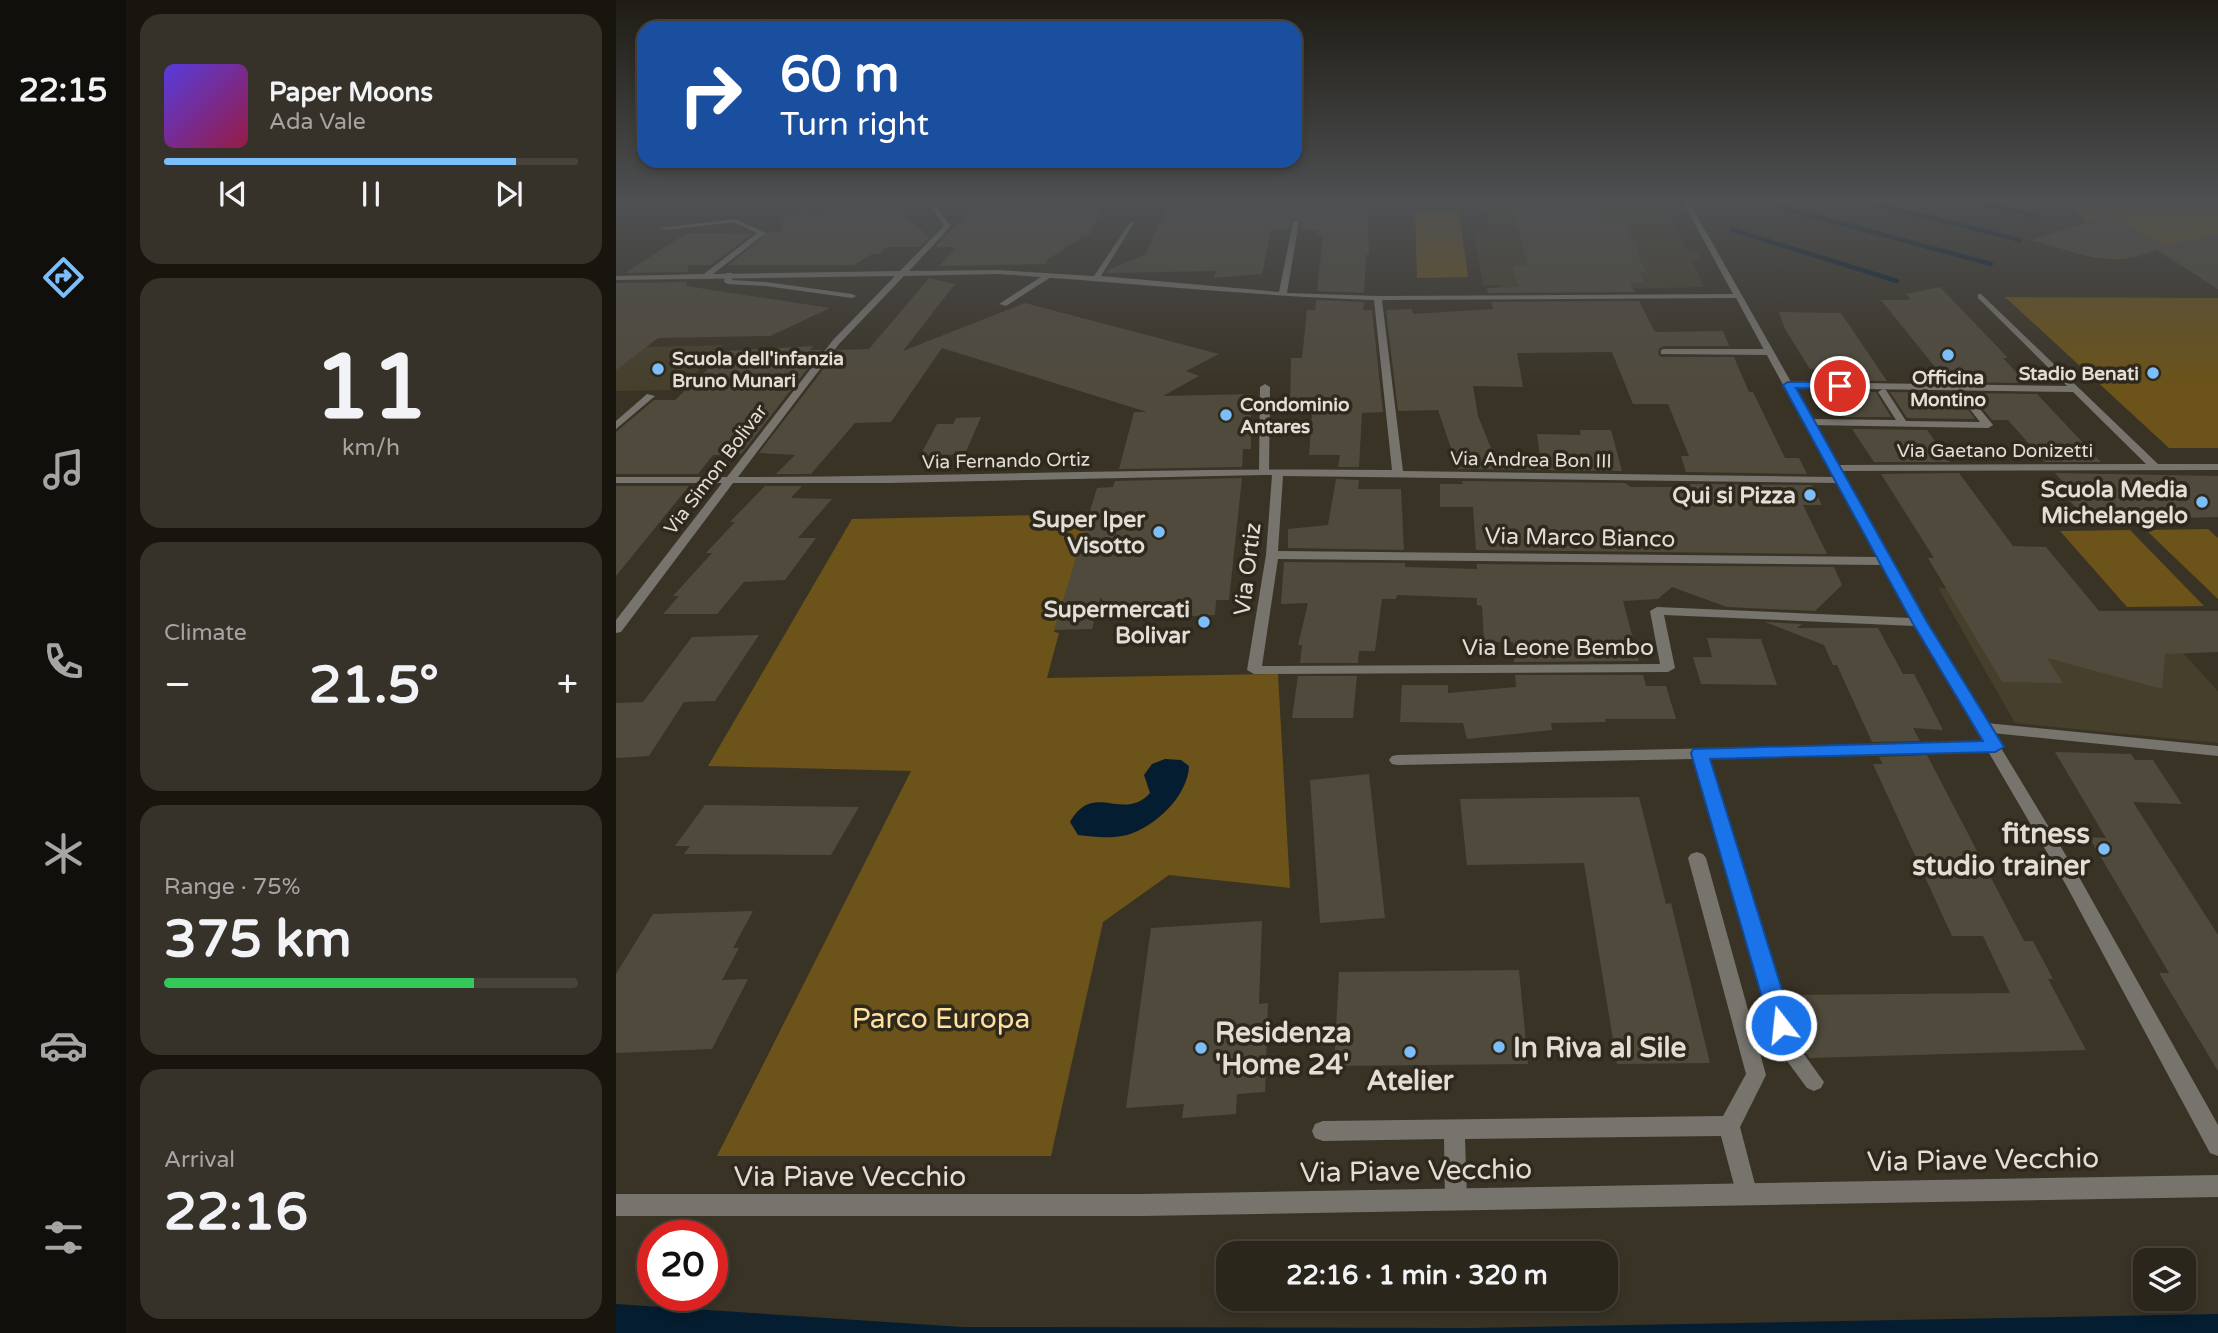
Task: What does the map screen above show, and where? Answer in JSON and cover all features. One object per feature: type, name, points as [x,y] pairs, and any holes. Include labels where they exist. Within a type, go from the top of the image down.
[{"type":"street","points":[[707,275],[724,262]]},
{"type":"street","name":"Via Simon Bolivar","points":[[616,629],[733,480],[836,342],[913,262]]},
{"type":"street","points":[[1096,278],[1106,262]]},
{"type":"street","points":[[1283,295],[1289,262]]},
{"type":"street","points":[[1720,262],[1919,622],[2073,881],[2218,1146]]},
{"type":"street","points":[[616,278],[902,273],[1050,275],[1283,295],[1377,298],[1739,296]]},
{"type":"street","points":[[729,275],[728,282],[766,284],[852,296]]},
{"type":"street","points":[[1003,304],[1050,275]]},
{"type":"street","name":"Via Gaetano Donizetti","points":[[1981,296],[2155,467]]},
{"type":"street","points":[[1377,298],[1398,475]]},
{"type":"street","points":[[1664,352],[1770,352]]},
{"type":"street","points":[[1788,385],[2074,389]]},
{"type":"street","name":"Via Ortiz","points":[[1254,670],[1272,555],[1271,472],[1265,387]]},
{"type":"street","points":[[1883,391],[1903,423]]},
{"type":"street","points":[[1809,422],[1988,425],[1963,394]]},
{"type":"street","points":[[616,426],[650,396]]},
{"type":"street","name":"Via Gaetano Donizetti","points":[[1838,474],[2218,467]]},
{"type":"street","name":"Via Fernando Ortiz","points":[[616,480],[889,480],[1271,472],[1398,475]]},
{"type":"street","name":"Via Andrea Bon III","points":[[1398,475],[1838,474]]},
{"type":"street","name":"Via Marco Bianco","points":[[1272,555],[1887,561]]},
{"type":"street","name":"Via Leone Bembo","points":[[1254,670],[1668,668],[1657,611],[1919,622]]},
{"type":"street","points":[[1982,727],[2218,751]]},
{"type":"street","points":[[1397,760],[1995,747]]},
{"type":"street","points":[[1699,753],[1788,1050],[1814,1082]]},
{"type":"street","points":[[1697,858],[1756,1075],[1729,1126],[1746,1192]]},
{"type":"street","points":[[1323,1131],[1729,1126]]},
{"type":"street","points":[[1454,1129],[1456,1199]]},
{"type":"street","name":"Via Piave Vecchio","points":[[616,1205],[1142,1205],[1746,1192],[2218,1186]]},
{"type":"shaded area","points":[[1479,262],[1693,262],[1704,287],[1503,292],[1501,285],[1483,285]]},
{"type":"shaded area","name":"Scuola dell'infanzia Bruno Munari","points":[[724,345],[679,390],[616,391],[616,348]]},
{"type":"shaded area","points":[[1938,588],[2068,590],[2097,612],[2171,640],[2218,691],[2218,743],[2015,723]]},
{"type":"green space","points":[[1417,262],[1466,262],[1468,277],[1417,278]]},
{"type":"green space","points":[[2177,262],[2218,262],[2218,289]]},
{"type":"green space","name":"Stadio Benati","points":[[2005,297],[2218,298],[2218,448],[2169,448]]},
{"type":"green space","name":"Parco Europa","points":[[1090,514],[1054,632],[1059,633],[1047,678],[1278,674],[1290,888],[1169,875],[1103,922],[1051,1156],[717,1156],[911,771],[708,766],[852,519]]},
{"type":"green space","points":[[2208,529],[2218,538],[2218,599],[2146,530]]},
{"type":"green space","points":[[2130,530],[2204,606],[2127,607],[2060,531]]},
{"type":"water","points":[[1165,759],[1181,760],[1189,766],[1183,788],[1159,818],[1127,835],[1078,835],[1070,822],[1079,810],[1099,802],[1129,804],[1140,801],[1150,793],[1144,775],[1152,764]]},
{"type":"water","points":[[616,1304],[637,1305],[637,1311],[721,1311],[962,1327],[1472,1328],[2218,1314],[2218,1333],[616,1333]]},
{"type":"building","points":[[642,262],[715,262],[711,265],[688,265],[688,272],[625,273]]},
{"type":"building","points":[[732,262],[859,262],[854,265],[729,265]]},
{"type":"building","points":[[942,262],[1046,262],[1045,264],[939,266]]},
{"type":"building","points":[[1127,262],[1264,262],[1262,274],[1214,278],[1216,271],[1107,273],[1108,270]]},
{"type":"building","points":[[1320,262],[1366,262],[1364,293],[1317,291]]},
{"type":"building","points":[[1527,262],[1641,262],[1646,272],[1639,272],[1644,282],[1630,283],[1635,292],[1488,293],[1487,288],[1519,287],[1512,266],[1528,266]]},
{"type":"building","points":[[2176,262],[2218,262],[2218,289]]},
{"type":"building","points":[[929,278],[955,284],[903,351],[1025,303],[1219,354],[1186,371],[1199,376],[1163,396],[1251,394],[1251,449],[1243,449],[1242,467],[1119,469],[1134,412],[1147,412],[942,348],[891,422],[855,423],[811,474],[776,474],[795,455],[759,453],[838,350],[869,349]]},
{"type":"building","points":[[687,282],[686,286],[830,308],[770,336],[658,338],[616,370],[616,283]]},
{"type":"building","points":[[1940,287],[2008,358],[2003,358],[2026,383],[1947,382],[1881,300],[1907,300],[1910,299],[1906,294]]},
{"type":"building","points":[[1316,300],[1364,302],[1363,310],[1372,310],[1383,412],[1362,413],[1359,467],[1338,467],[1340,455],[1309,455],[1313,401],[1290,402],[1291,358],[1302,358],[1307,310],[1315,310]]},
{"type":"building","points":[[1639,301],[1655,332],[1723,331],[1729,346],[1664,346],[1659,348],[1658,354],[1661,357],[1734,357],[1749,392],[1753,392],[1785,458],[1799,458],[1807,474],[1686,472],[1681,456],[1689,456],[1668,404],[1633,404],[1612,352],[1517,353],[1523,387],[1473,386],[1478,416],[1495,458],[1540,456],[1537,434],[1581,435],[1580,430],[1611,430],[1622,471],[1458,469],[1438,410],[1398,411],[1386,310],[1412,309],[1413,314],[1493,309],[1491,302]]},
{"type":"building","points":[[1779,312],[1841,313],[1887,381],[1820,380],[1785,329]]},
{"type":"building","points":[[813,346],[810,350],[822,350],[741,454],[713,455],[698,474],[616,474],[616,432],[654,400],[675,400],[727,351]]},
{"type":"building","points":[[1827,391],[1876,392],[1891,417],[1844,417]]},
{"type":"building","points":[[1890,392],[1956,393],[1975,419],[1907,418]]},
{"type":"building","points":[[1970,393],[2037,394],[2101,462],[2045,462],[2008,420],[1992,420]]},
{"type":"building","points":[[981,417],[965,454],[920,456],[937,424],[953,424],[956,418]]},
{"type":"building","points":[[1852,429],[1927,430],[1950,462],[1874,462]]},
{"type":"building","points":[[1959,473],[2013,546],[2046,547],[2099,611],[2218,611],[2218,652],[2165,654],[2162,689],[2047,658],[2063,683],[2002,682],[1928,558],[1934,558],[1881,474]]},
{"type":"building","points":[[2055,473],[2218,476],[2218,517],[2088,520],[2060,491],[2070,490]]},
{"type":"building","points":[[1242,478],[1229,600],[1216,600],[1215,615],[1130,619],[1100,598],[1092,629],[1054,630],[1097,488],[1113,487],[1115,481]]},
{"type":"building","points":[[1336,479],[1359,480],[1358,489],[1401,489],[1404,550],[1288,548],[1288,529],[1328,525]]},
{"type":"building","points":[[1462,481],[1625,483],[1631,487],[1691,487],[1690,484],[1812,485],[1822,505],[1803,505],[1827,554],[1476,550],[1473,507],[1440,507],[1440,484],[1463,484]]},
{"type":"building","points":[[616,486],[689,486],[616,576]]},
{"type":"building","points":[[765,486],[802,486],[791,498],[832,499],[798,538],[816,538],[785,580],[744,582],[717,614],[663,614],[679,596],[673,596],[712,553],[706,553],[735,522],[730,522]]},
{"type":"building","points":[[1284,562],[1405,563],[1405,567],[1477,569],[1477,564],[1834,567],[1842,585],[1815,611],[1727,607],[1672,587],[1658,599],[1623,601],[1639,661],[1514,662],[1513,642],[1484,642],[1482,606],[1477,605],[1477,598],[1397,595],[1396,599],[1382,599],[1375,651],[1359,651],[1358,663],[1300,663],[1302,645],[1298,645],[1308,603],[1281,604]]},
{"type":"building","points":[[1765,622],[1802,624],[1797,628],[1878,628],[1903,674],[1914,674],[1943,730],[1913,728],[1920,741],[1872,742],[1837,665],[1833,665],[1824,645]]},
{"type":"building","points":[[759,635],[715,701],[684,702],[649,756],[616,758],[616,703],[643,702],[692,637]]},
{"type":"building","points":[[1707,638],[1761,639],[1777,685],[1701,684],[1693,657],[1712,657]]},
{"type":"building","points":[[1515,675],[1643,675],[1646,686],[1666,686],[1676,719],[1605,719],[1606,722],[1551,723],[1552,730],[1467,739],[1463,723],[1400,722],[1402,685],[1448,685],[1448,693],[1516,687]]},
{"type":"building","points":[[1298,676],[1357,676],[1353,718],[1292,718]]},
{"type":"building","points":[[2055,752],[2131,754],[2135,760],[2153,760],[2182,804],[2133,802],[2218,935],[2218,1071],[2159,973],[2169,973],[2089,837],[2106,838]]},
{"type":"building","points":[[1927,755],[2024,941],[2033,941],[2053,979],[2048,979],[2086,1050],[1810,1058],[1801,1046],[1786,995],[2010,993],[1983,936],[1952,936],[1873,764],[1883,764],[1879,757]]},
{"type":"building","points":[[1369,774],[1385,918],[1320,923],[1310,780]]},
{"type":"building","points":[[1639,797],[1666,904],[1671,903],[1710,1063],[1617,1064],[1584,863],[1467,865],[1460,799]]},
{"type":"building","points":[[705,805],[859,807],[831,855],[684,854],[690,846],[675,846]]},
{"type":"building","points":[[753,911],[733,948],[739,948],[722,980],[748,979],[712,1049],[616,1053],[616,974],[653,914]]},
{"type":"building","name":"Residenza 'Home 24'","points":[[1262,921],[1259,1004],[1268,1003],[1265,1092],[1237,1094],[1236,1114],[1182,1118],[1184,1104],[1126,1108],[1151,928]]},
{"type":"building","points":[[1519,970],[1528,1064],[1334,1066],[1339,972]]},
{"type":"waterway","points":[[1837,262],[1897,281]]},
{"type":"waterway","points":[[1984,262],[1991,264]]},
{"type":"place","name":"Officina Montino","points":[[1948,355]]},
{"type":"place","name":"Scuola dell'infanzia Bruno Munari","points":[[658,369]]},
{"type":"place","name":"Stadio Benati","points":[[2153,373]]},
{"type":"place","name":"Condominio Antares","points":[[1226,415]]},
{"type":"place","name":"Qui si Pizza","points":[[1810,495]]},
{"type":"place","name":"Scuola Media Michelangelo","points":[[2202,502]]},
{"type":"place","name":"Super Iper Visotto","points":[[1159,532]]},
{"type":"place","name":"Supermercati Bolivar","points":[[1204,622]]},
{"type":"place","name":"fitness studio trainer","points":[[2104,849]]},
{"type":"place","name":"In Riva al Sile","points":[[1499,1047]]},
{"type":"place","name":"Residenza 'Home 24'","points":[[1201,1048]]},
{"type":"place","name":"Atelier","points":[[1410,1052]]},
{"type":"route","points":[[1781,1025],[1699,753],[1995,747],[1919,622],[1788,385],[1840,386]]}]
